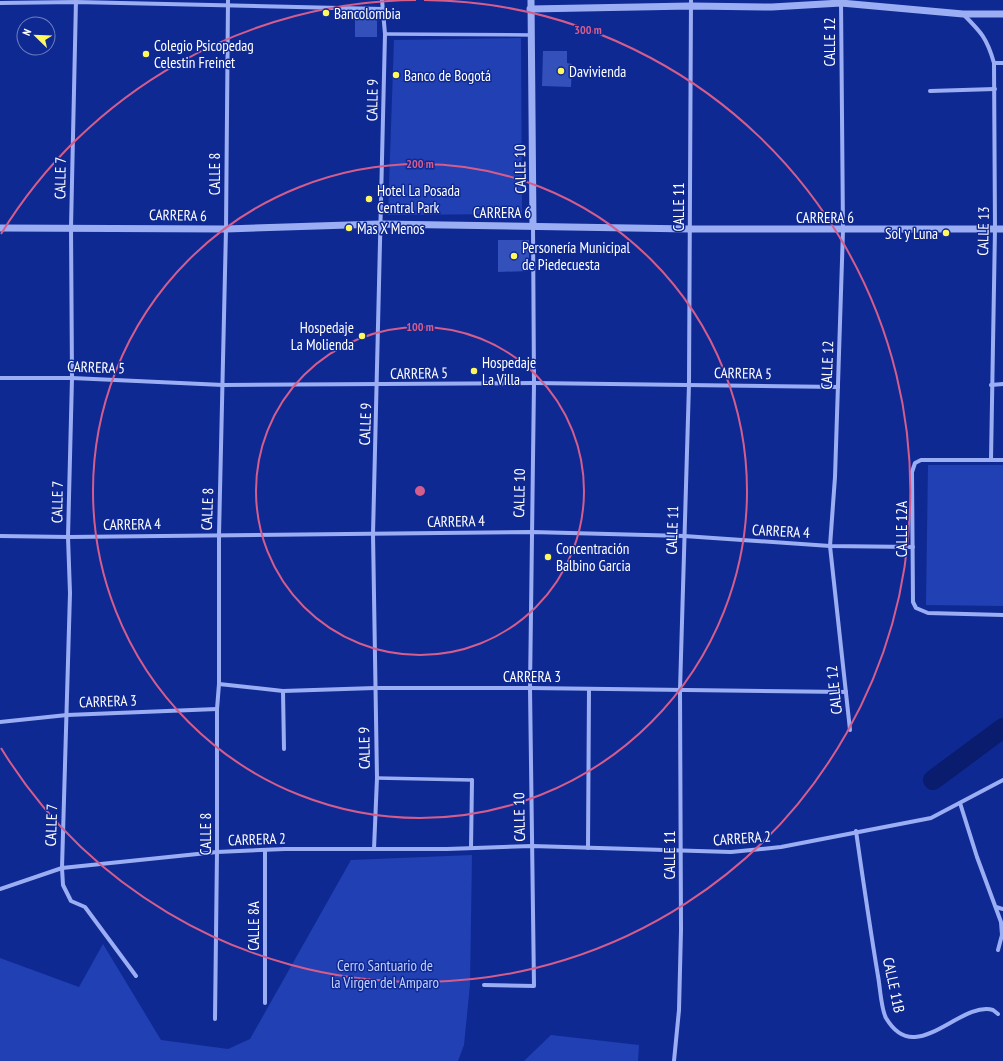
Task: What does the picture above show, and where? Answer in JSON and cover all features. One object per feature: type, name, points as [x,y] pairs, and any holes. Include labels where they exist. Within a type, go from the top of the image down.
[{"type":"street","name":"CALLE 8","points":[[214,1019],[217,852],[217,709],[219,684],[219,535],[226,229],[228,0]]},
{"type":"street","name":"CALLE 9","points":[[374,849],[377,778],[373,534],[386,34],[382,0]]},
{"type":"street","name":"CALLE 10","points":[[484,985],[534,986],[530,688],[534,383],[530,0]]},
{"type":"street","points":[[0,3],[76,1],[228,7],[382,10]]},
{"type":"street","name":"CALLE 7","points":[[76,1],[71,227],[72,378],[68,537],[70,593],[62,868],[63,885],[71,901],[85,907],[136,976]]},
{"type":"street","points":[[530,9],[691,3],[772,7],[841,2],[963,14],[1003,14]]},
{"type":"street","name":"CALLE 12","points":[[841,2],[843,230],[835,477],[830,546],[850,730]]},
{"type":"street","name":"CALLE 11","points":[[674,1061],[679,1010],[681,930],[680,690],[689,384],[691,3]]},
{"type":"street","name":"CALLE 13","points":[[963,14],[984,34],[994,63],[995,229],[991,385],[991,460]]},
{"type":"street","points":[[386,34],[531,35]]},
{"type":"street","points":[[994,63],[1003,63]]},
{"type":"street","points":[[930,91],[995,89]]},
{"type":"street","name":"CARRERA 6","points":[[0,228],[71,227],[226,229],[380,224],[690,229],[1003,229]]},
{"type":"street","name":"CARRERA 5","points":[[0,378],[72,378],[223,385],[534,383],[838,386]]},
{"type":"street","points":[[991,385],[1003,384]]},
{"type":"street","name":"CALLE 12A","points":[[991,460],[928,460],[915,463],[912,472],[913,602],[916,608],[928,613],[1003,615]]},
{"type":"street","points":[[991,460],[1003,460]]},
{"type":"street","name":"CARRERA 4","points":[[0,536],[68,537],[532,532],[684,536],[830,546],[913,547]]},
{"type":"street","name":"CARRERA 3","points":[[219,684],[283,691],[375,688],[530,688],[846,692]]},
{"type":"street","points":[[588,848],[589,689]]},
{"type":"street","points":[[283,691],[284,749]]},
{"type":"street","name":"CARRERA 3","points":[[0,722],[67,715],[217,709]]},
{"type":"street","points":[[377,778],[472,780],[471,848]]},
{"type":"street","name":"CARRERA 2","points":[[0,889],[62,868],[217,852],[532,846],[731,852],[781,847],[856,831],[931,818],[1003,780]]},
{"type":"street","points":[[960,803],[977,857],[1001,922],[1002,935],[998,950]]},
{"type":"street","name":"CALLE 11B","points":[[856,831],[867,911],[885,1016],[896,1031],[904,1036],[914,1038],[924,1036],[981,1009],[993,1010],[998,1014]]},
{"type":"street","name":"CALLE 8A","points":[[265,850],[265,1003]]},
{"type":"street","points":[[996,908],[1003,909]]},
{"type":"green space","points":[[521,38],[522,214],[388,215],[394,40]]},
{"type":"green space","points":[[928,465],[1003,465],[1003,606],[926,605]]},
{"type":"green space","name":"Cerro Santuario de la Virgen del Amparo","points":[[472,855],[470,985],[464,1045],[458,1061],[0,1061],[0,958],[79,987],[103,944],[161,1040],[228,1049],[250,1039],[351,860]]},
{"type":"green space","points":[[551,1035],[639,1045],[638,1061],[524,1061]]},
{"type":"building","points":[[355,12],[377,12],[377,37],[355,37]]},
{"type":"building","points":[[543,51],[567,51],[567,63],[572,64],[571,87],[542,86]]},
{"type":"building","name":"Personería Municipal de Piedecuesta","points":[[498,240],[529,240],[529,271],[498,272]]},
{"type":"waterway","points":[[933,780],[1003,728]]},
{"type":"place","name":"Bancolombia","points":[[326,13]]},
{"type":"place","name":"Colegio Psicopedag Celestin Freinet","points":[[146,54]]},
{"type":"place","name":"Davivienda","points":[[561,71]]},
{"type":"place","name":"Banco de Bogotá","points":[[396,75]]},
{"type":"place","name":"Hotel La Posada Central Park","points":[[369,199]]},
{"type":"place","name":"Mas X Menos","points":[[349,228]]},
{"type":"place","name":"Sol y Luna","points":[[946,233]]},
{"type":"place","name":"Personería Municipal de Piedecuesta","points":[[514,256]]},
{"type":"place","name":"Hospedaje La Molienda","points":[[362,336]]},
{"type":"place","name":"Hospedaje La Villa","points":[[474,371]]},
{"type":"place","name":"Concentración Balbino Garcia","points":[[548,557]]}]
